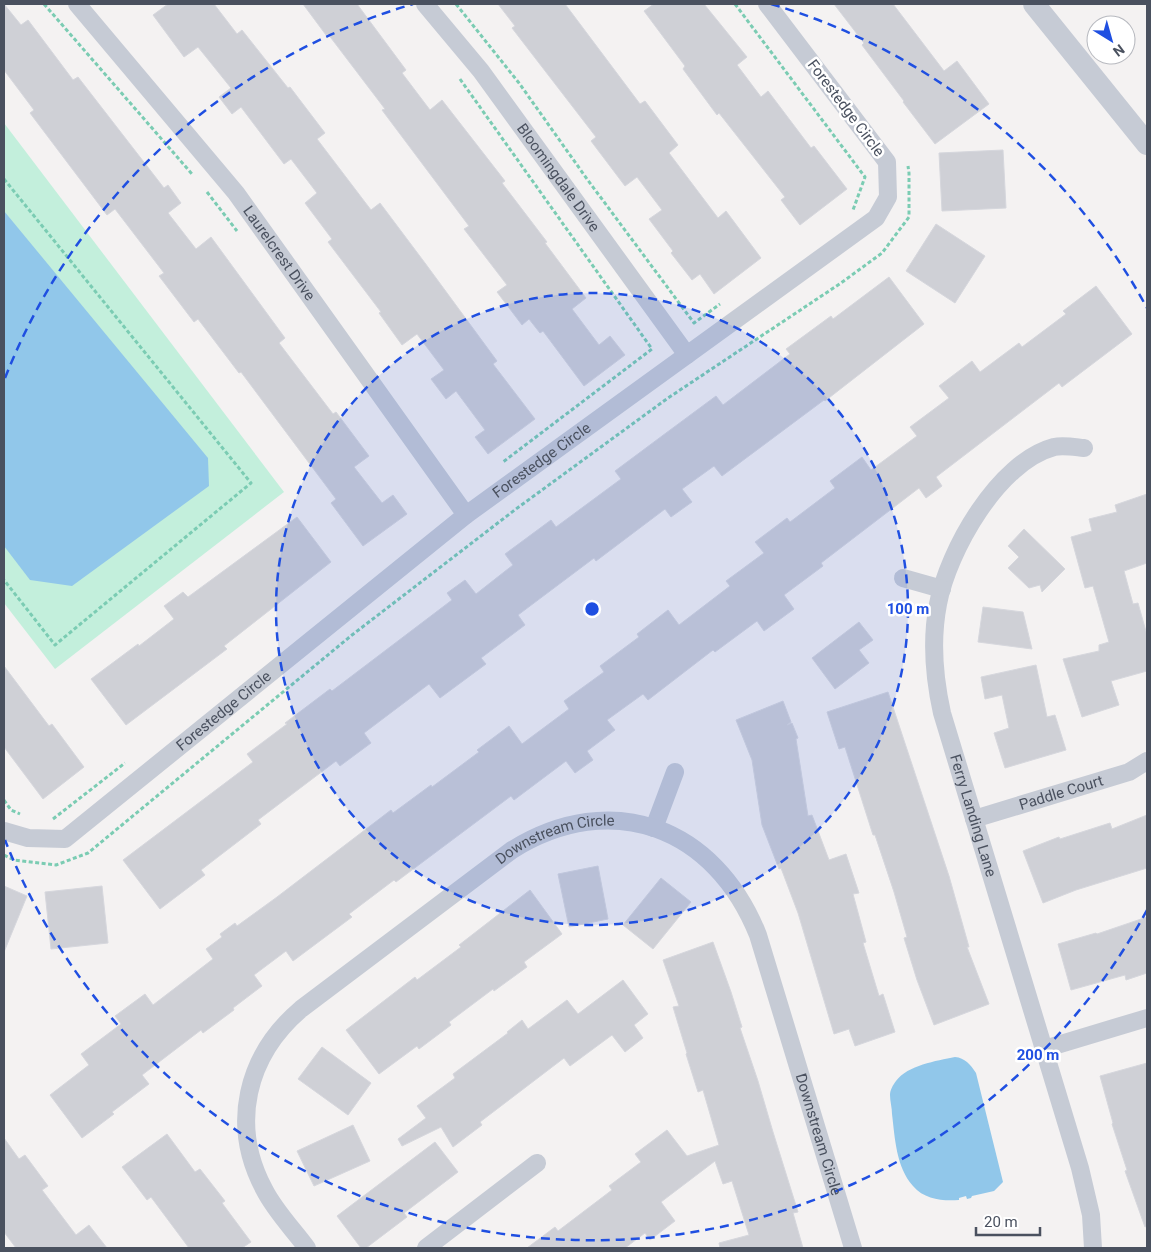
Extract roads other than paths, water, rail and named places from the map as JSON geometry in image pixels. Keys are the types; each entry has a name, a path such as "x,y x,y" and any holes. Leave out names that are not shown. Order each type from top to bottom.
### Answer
{"street":[{"name":"Laurelcrest Drive","path":"77,4 236,193 466,515"},
{"name":"Bloomingdale Drive","path":"425,4 481,71 687,355"},
{"name":"Forestedge Circle","path":"4,831 28,838 65,839 466,515 876,218 888,197 887,162 767,4"},
{"path":"1034,4 1147,144"},
{"name":"Ferry Landing Lane","path":"1084,448 1067,446 1053,448 1023,463 986,501 970,524 952,560 942,589 938,603 934,655 942,713 1080,1168 1091,1215 1094,1248"},
{"path":"903,578 942,589"},
{"name":"Paddle Court","path":"974,819 1129,772 1147,761"},
{"path":"654,828 675,772"},
{"name":"Downstream Circle","path":"308,1248 265,1191 257,1174 248,1140 247,1105 250,1086 265,1049 288,1020 301,1009 512,850 528,840 553,829 587,821 621,821 654,828 670,834 702,854 730,884 751,916 853,1248"},
{"path":"1044,1049 1147,1018"},
{"path":"426,1248 537,1163"}],"water":[{"path":"4,211 208,458 209,486 72,586 30,580 4,546"},
{"path":"955,1057 967,1062 976,1073 1003,1182 994,1191 967,1199 966,1196 959,1198 959,1200 934,1199 918,1191 903,1170 897,1152 890,1095 896,1081 908,1071 923,1064"}]}
